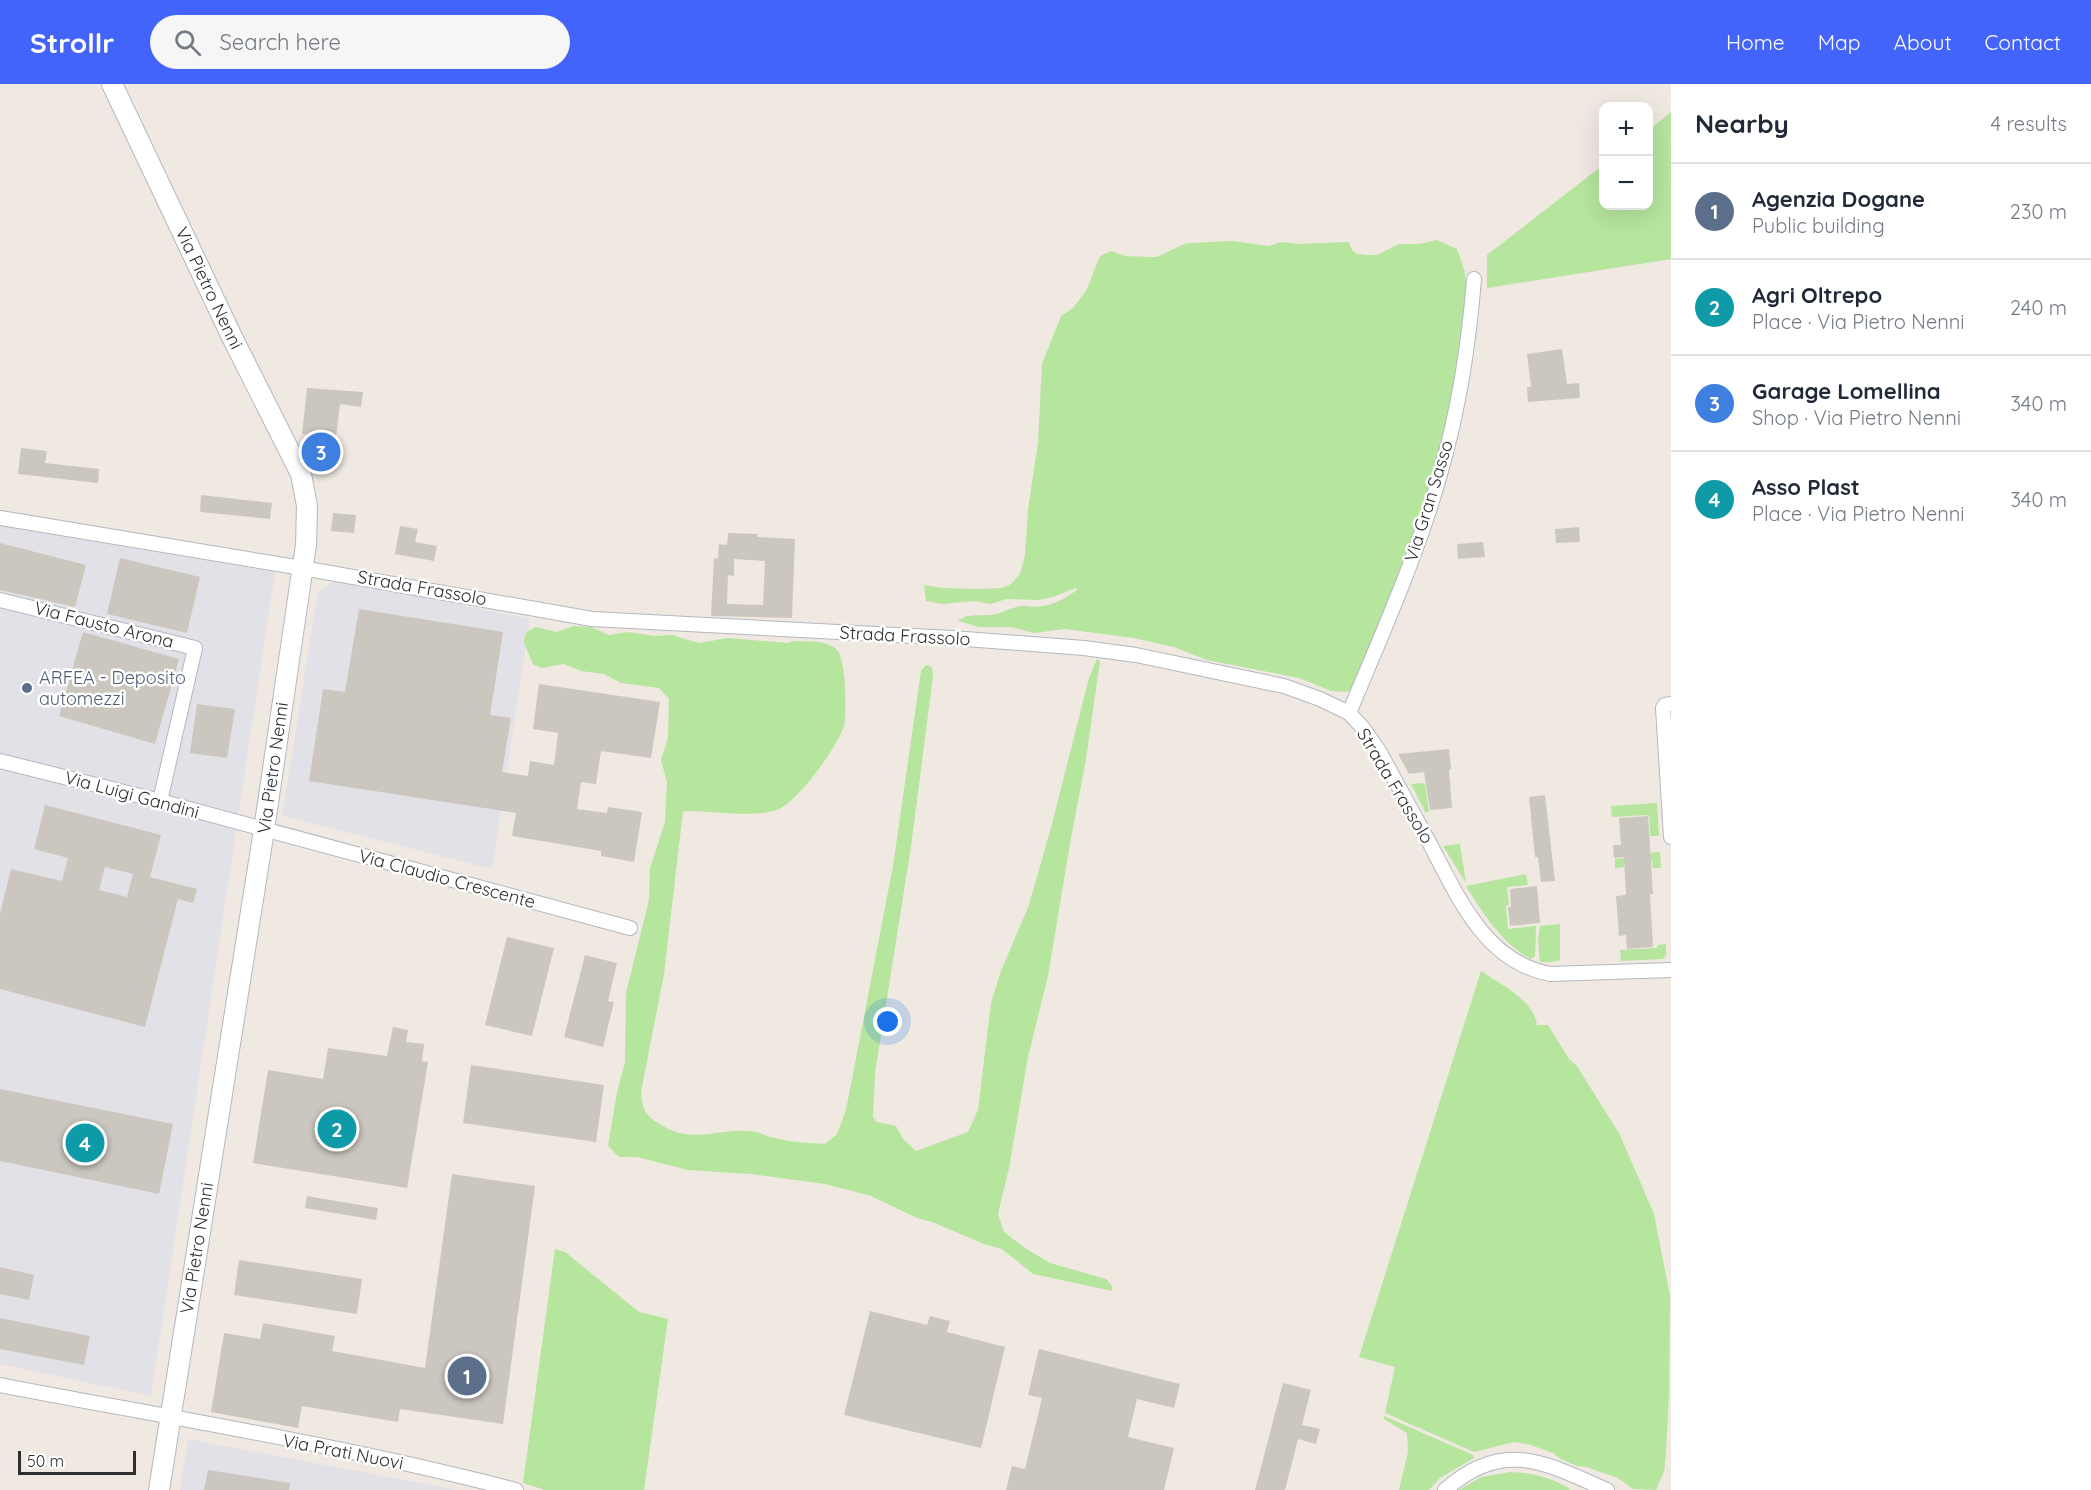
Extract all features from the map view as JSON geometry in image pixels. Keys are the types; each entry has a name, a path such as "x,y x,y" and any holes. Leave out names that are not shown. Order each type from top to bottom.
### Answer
{"street":[{"name":"Via Pietro Nenni","path":"112,84 232,337 301,474 308,506 302,568 264,830 159,1490"},
{"name":"Via Gran Sasso","path":"1349,713 1399,595 1441,472 1457,406 1471,325 1474,279"},
{"name":"Strada Frassolo","path":"0,519 302,568 592,619 964,638 1084,648 1136,654 1284,686 1320,699 1349,713 1363,728 1379,751 1463,906 1485,936 1502,952 1525,967 1550,974 1671,970"},
{"name":"Via Fausto Arona","path":"0,600 195,648 160,801"},
{"path":"1671,704 1663,708 1671,837"},
{"name":"Via Luigi Gandini","path":"0,761 264,830"},
{"name":"Via Claudio Crescente","path":"264,830 630,928"},
{"name":"Via Prati Nuovi","path":"0,1385 385,1459 516,1490"},
{"path":"1445,1490 1471,1470 1509,1459 1530,1460 1547,1465 1607,1490"}],"shaded area":[{"path":"0,526 275,572 151,1396 0,1364"},
{"path":"336,580 530,619 492,869 282,816 318,591"},
{"path":"188,1439 457,1490 180,1490"}],"green space":[{"path":"1671,112 1671,259 1487,288 1487,255 1599,168 1599,210 1653,210 1653,127"},
{"path":"1437,240 1457,249 1464,269 1468,295 1466,327 1442,446 1409,555 1398,572 1397,584 1354,689 1345,692 1331,691 1299,678 1207,660 1174,647 1134,638 1065,629 1034,633 1011,627 979,627 958,621 969,616 994,614 1018,607 1052,604 1077,590 1076,588 1039,600 1006,599 991,604 974,601 943,604 926,601 924,585 942,588 1002,588 1011,584 1020,574 1025,555 1028,509 1038,443 1042,364 1061,316 1073,308 1086,291 1100,256 1111,251 1125,256 1157,257 1184,244 1232,241 1268,246 1281,242 1299,244 1349,242 1352,250 1357,254 1377,255 1399,244 1419,244"},
{"path":"574,626 591,627 609,635 628,632 655,636 672,635 699,643 728,638 788,643 793,641 816,642 833,646 840,655 842,664 845,699 844,726 826,759 787,804 769,812 745,814 683,811 664,974 641,1092 644,1108 652,1119 673,1131 685,1134 744,1131 786,1140 825,1144 837,1134 846,1110 893,866 921,671 926,665 932,667 933,676 911,847 875,1073 873,1117 877,1122 896,1126 903,1139 916,1151 968,1132 978,1110 991,1003 1001,971 1029,905 1089,678 1097,659 1100,661 1086,759 1048,976 1028,1057 1009,1168 998,1214 1004,1232 1025,1248 1050,1263 1106,1279 1112,1286 1112,1291 1033,1274 1002,1249 917,1218 871,1196 825,1184 750,1174 688,1170 637,1157 619,1157 608,1146 625,1062 626,993 649,900 650,868 665,822 667,782 661,760 668,738 669,699 659,688 621,683 604,674 581,671 564,664 541,668 533,664 524,643 525,634 528,631 536,627 557,632"},
{"path":"1425,783 1429,812 1425,812 1411,784"},
{"path":"1657,803 1659,836 1650,836 1649,815 1612,817 1611,806"},
{"path":"1460,844 1466,883 1443,846"},
{"path":"1660,852 1661,868 1653,868 1652,861 1624,863 1624,867 1615,868 1615,859 1626,858 1626,854"},
{"path":"1526,874 1528,885 1507,887 1509,905 1506,906 1508,929 1536,926 1535,956 1531,959 1502,937 1466,886"},
{"path":"1560,924 1560,960 1540,962 1538,941 1540,926"},
{"path":"1666,944 1666,955 1663,959 1621,961 1620,950 1657,948 1658,945"},
{"path":"1481,971 1523,1000 1537,1025 1548,1025 1569,1059 1577,1066 1620,1135 1654,1214 1670,1296 1666,1453 1664,1472 1656,1490 1633,1489 1618,1478 1577,1466 1553,1453 1531,1445 1514,1442 1474,1452 1385,1413 1395,1367 1359,1357"},
{"path":"555,1249 565,1252 639,1312 668,1319 644,1490 545,1490 523,1483"},
{"path":"1384,1416 1473,1455 1474,1458 1440,1478 1429,1490 1399,1490 1408,1452 1407,1433 1384,1419"},
{"path":"1511,1472 1543,1477 1571,1490 1459,1490 1481,1477"}],"building":[{"path":"1562,349 1567,384 1579,383 1580,398 1528,402 1527,387 1531,387 1527,354"},
{"path":"307,388 363,392 361,407 340,404 336,437 302,434"},
{"path":"21,448 47,451 45,463 99,469 98,483 18,474"},
{"path":"201,495 272,503 270,519 200,512"},
{"path":"333,513 356,515 354,533 331,531"},
{"path":"400,526 418,529 415,542 437,546 434,561 395,554"},
{"path":"1579,527 1580,542 1556,543 1555,529"},
{"path":"728,533 795,539 792,618 711,616 714,558 718,559 719,544 727,545","holes":["734,559 765,561 763,605 727,604 728,575 734,576"]},
{"path":"1483,542 1485,557 1458,559 1457,544"},
{"path":"0,543 86,565 75,607 0,590"},
{"path":"120,558 200,577 187,633 107,614"},
{"path":"359,609 503,632 490,715 511,718 502,772 528,776 530,761 554,765 558,733 533,729 539,684 660,702 651,758 601,751 596,784 581,782 577,809 607,813 608,807 642,812 634,862 601,856 601,851 512,836 516,813 309,781 323,689 345,692"},
{"path":"83,632 179,659 155,744 59,716"},
{"path":"197,704 235,709 227,758 190,753"},
{"path":"1449,749 1452,808 1430,810 1424,772 1409,774 1398,754"},
{"path":"1545,795 1555,881 1541,882 1538,857 1535,857 1529,797"},
{"path":"45,805 161,835 150,877 197,889 193,903 178,899 145,1027 0,989 0,914 11,869 62,881 68,858 34,849","holes":["105,867 133,874 127,897 99,890"]},
{"path":"1648,816 1653,894 1650,894 1653,947 1627,949 1626,935 1619,936 1616,896 1626,895 1624,857 1614,858 1613,845 1621,845 1619,818"},
{"path":"1537,886 1540,923 1510,926 1508,907 1511,907 1510,889"},
{"path":"507,937 554,948 532,1036 485,1025"},
{"path":"585,955 617,963 608,1001 614,1002 603,1047 564,1037"},
{"path":"393,1027 408,1030 406,1042 424,1044 422,1061 428,1062 407,1188 253,1163 268,1070 323,1079 328,1048 387,1056"},
{"path":"471,1065 604,1085 596,1142 463,1123"},
{"path":"0,1089 173,1124 159,1194 0,1161"},
{"path":"452,1174 535,1186 503,1424 400,1409 398,1422 302,1406 298,1428 211,1412 224,1333 260,1339 263,1323 335,1336 332,1351 425,1368"},
{"path":"307,1196 378,1208 376,1220 305,1208"},
{"path":"239,1260 362,1279 357,1314 234,1295"},
{"path":"0,1267 34,1275 29,1300 0,1294"},
{"path":"870,1311 927,1325 930,1316 950,1321 947,1332 1005,1347 981,1448 844,1415"},
{"path":"0,1318 90,1336 84,1365 0,1349"},
{"path":"1039,1349 1180,1384 1174,1408 1137,1399 1128,1437 1174,1448 1164,1490 1006,1490 1012,1466 1025,1469 1042,1398 1028,1395"},
{"path":"1283,1383 1311,1390 1302,1425 1320,1429 1316,1444 1298,1439 1285,1490 1255,1490"},
{"path":"208,1470 290,1483 289,1490 204,1490"}],"place":[{"name":"Garage Lomellina","path":"321,452"},
{"name":"ARFEA - Deposito automezzi","path":"27,688"},
{"name":"Agri Oltrepo","path":"337,1129"},
{"name":"Asso Plast","path":"85,1143"},
{"name":"Agenzia Dogane","path":"467,1376"}]}
